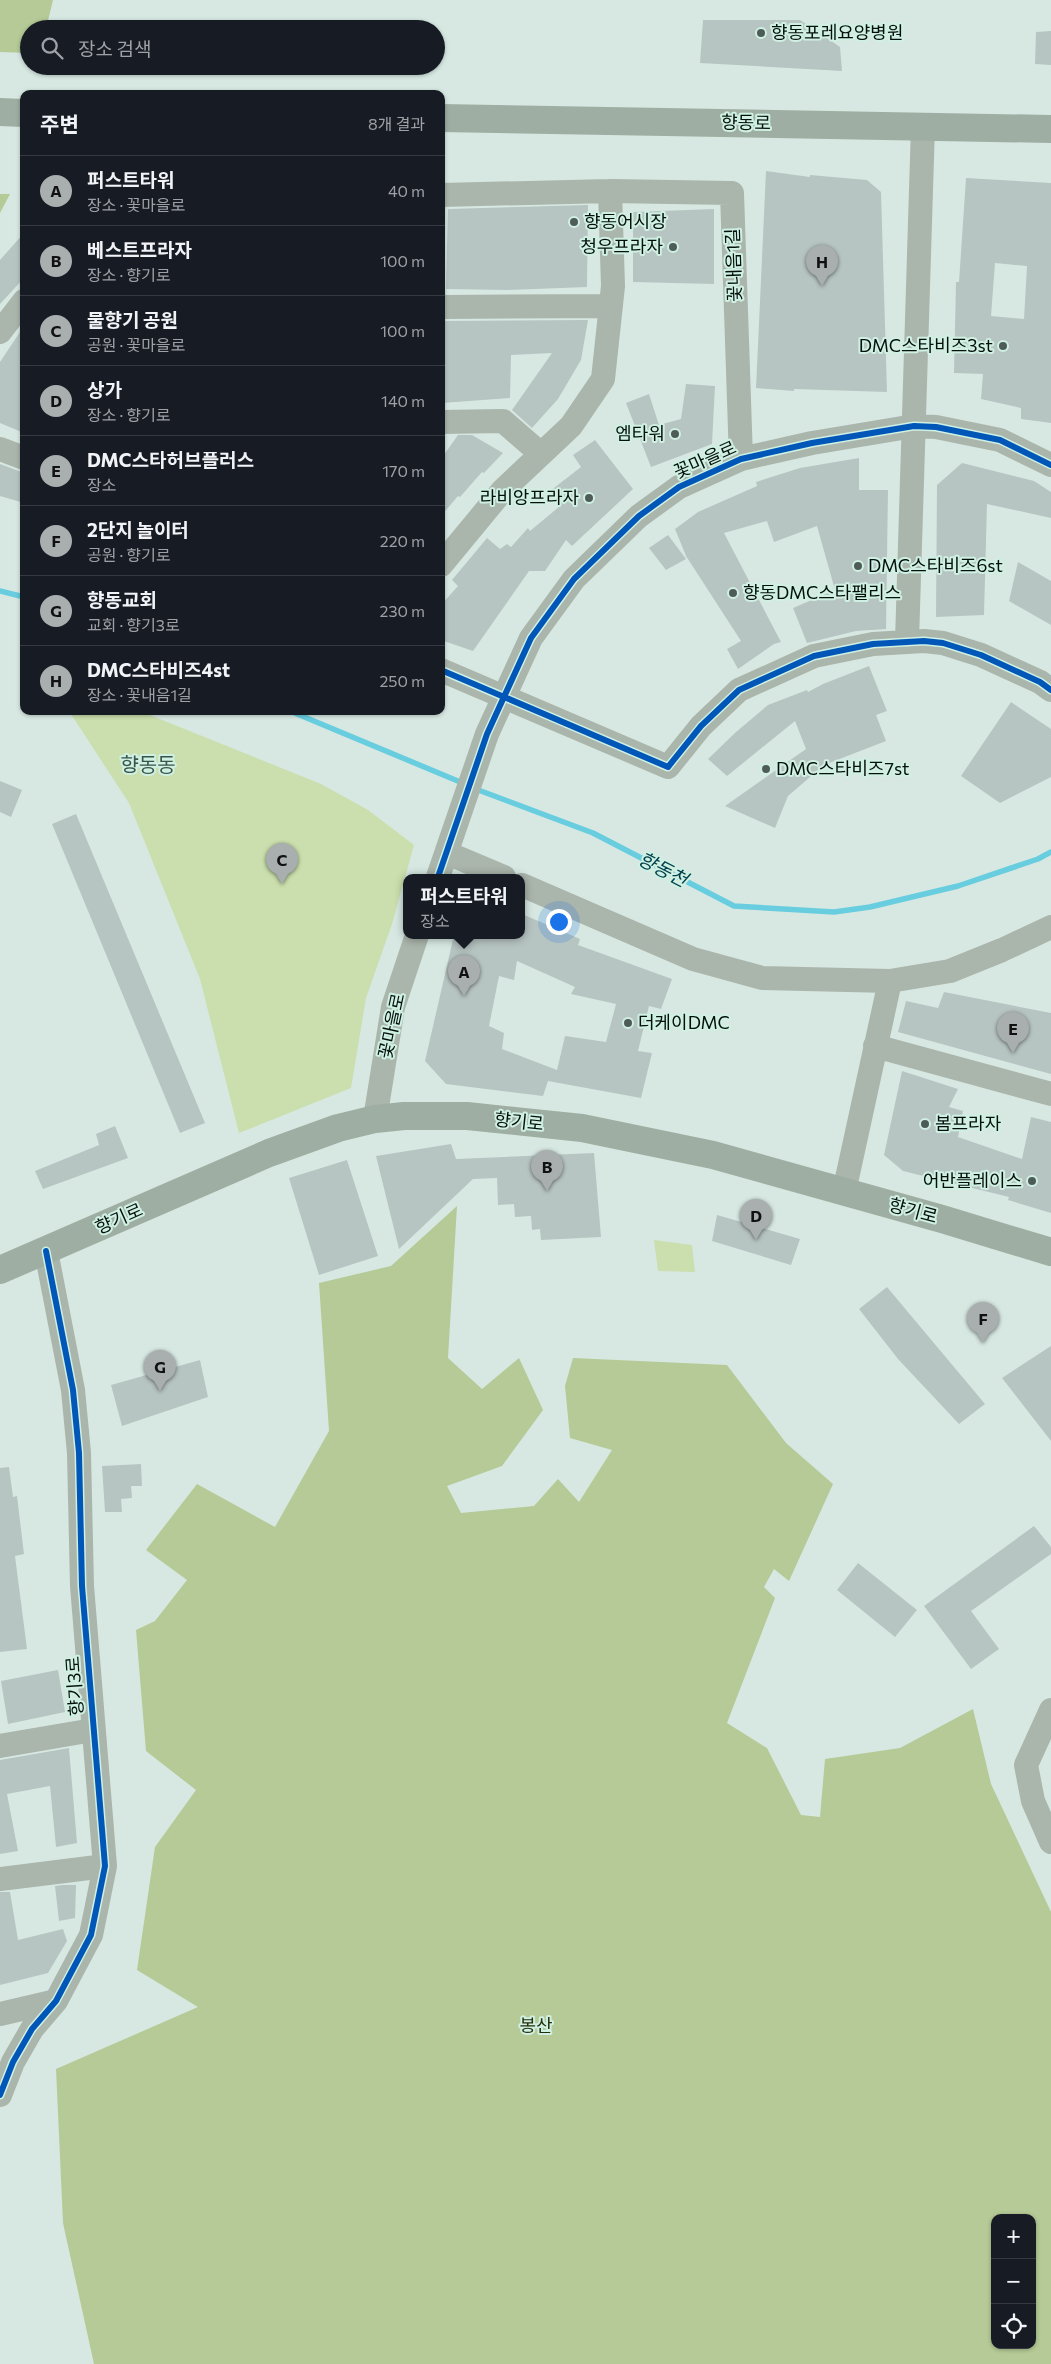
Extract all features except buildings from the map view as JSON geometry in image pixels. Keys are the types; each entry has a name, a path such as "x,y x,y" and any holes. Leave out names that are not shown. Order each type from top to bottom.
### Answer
{"main road":[{"path":"0,112 20,113"},
{"name":"향동로","path":"445,118 1051,128"},
{"name":"향기로","path":"0,1270 269,1152 338,1128 375,1119 468,1116 582,1128 713,1155 1051,1252"}],"street":[{"path":"907,641 923,126"},
{"path":"445,560 503,490 571,426 603,379 613,286 610,191"},
{"name":"꽃내음1길","path":"445,195 610,191 732,193 740,459"},
{"path":"0,332 20,306"},
{"path":"445,307 611,306"},
{"path":"445,422 503,421 541,454"},
{"name":"꽃마을로","path":"448,852 486,734 531,638 574,579 638,516 679,487 740,459 849,436 914,426 936,427 1000,440 1051,465"},
{"path":"0,449 20,456"},
{"path":"445,672 668,767 701,726 739,690 814,656 873,644 907,641 943,642 1040,682 1051,690"},
{"path":"439,874 448,852 497,874"},
{"path":"525,886 693,959 762,978 890,981 950,971 1002,950 1051,927"},
{"name":"꽃마을로","path":"375,1119 393,1007 416,939"},
{"path":"844,1192 890,981"},
{"path":"875,1046 1051,1094"},
{"name":"향기3로","path":"0,2095 14,2062 32,2028 56,2001 91,1936 104,1866 82,1586 79,1453 73,1390 46,1251"},
{"path":"1051,1710 1026,1765 1033,1801 1051,1842"},
{"name":"향기3로","path":"0,1746 93,1730"},
{"path":"0,1879 104,1866"},
{"path":"0,2014 56,2001"}],"green space":[{"path":"0,0 53,0 48,20 20,20 20,53 0,52"},
{"path":"0,194 10,194 0,213"},
{"path":"72,715 150,715 321,784 368,810 414,845 406,874 403,874 403,884 392,924 366,998 351,1088 239,1133 200,979 129,803"},
{"name":"봉산","path":"457,1206 448,1358 482,1389 519,1358 543,1410 502,1466 447,1486 461,1513 534,1506 558,1479 579,1502 612,1450 570,1438 565,1386 573,1358 727,1365 786,1443 833,1484 789,1581 774,1569 764,1587 775,1598 727,1723 767,1748 801,1815 820,1817 825,1759 900,1748 973,1709 991,1784 1051,1912 1051,2364 94,2364 63,2223 56,2069 198,2007 137,1970 155,1847 196,1790 146,1751 136,1630 155,1621 187,1580 146,1550 197,1484 275,1527 329,1431 319,1283 391,1266"},
{"path":"654,1240 692,1245 695,1272 658,1271"}],"waterway":[{"name":"향동천","path":"0,591 20,596"},
{"name":"향동천","path":"300,715 465,784"},
{"name":"향동천","path":"473,788 593,833 734,906 834,912 870,907 958,886 1038,859 1051,852"}],"cycle path":[{"path":"439,874 487,734 531,638 574,579 639,516 679,487 741,459 812,443 914,426 936,427 1000,440 1051,465"},
{"path":"445,672 668,767 701,726 739,690 814,656 873,644 924,641 943,643 981,655 1040,682 1051,690"},
{"path":"0,2095 13,2062 32,2029 56,2001 91,1935 105,1866 82,1586 79,1453 73,1390 46,1251"}],"place":[{"name":"향동포레요양병원","path":"761,33"},
{"name":"향동어시장","path":"574,222"},
{"name":"청우프라자","path":"673,247"},
{"name":"DMC스타비즈4st","path":"822,286"},
{"name":"DMC스타비즈3st","path":"1003,346"},
{"name":"엠타워","path":"675,434"},
{"name":"라비앙프라자","path":"589,498"},
{"name":"DMC스타비즈6st","path":"858,566"},
{"name":"향동DMC스타팰리스","path":"733,593"},
{"name":"DMC스타비즈7st","path":"766,769"},
{"name":"물향기 공원","path":"282,884"},
{"name":"퍼스트타워","path":"464,996"},
{"name":"더케이DMC","path":"628,1023"},
{"name":"DMC스타허브플러스","path":"1013,1053"},
{"name":"봄프라자","path":"925,1124"},
{"name":"어반플레이스","path":"1032,1181"},
{"name":"베스트프라자","path":"547,1191"},
{"name":"상가","path":"756,1240"},
{"name":"2단지 놀이터","path":"983,1343"},
{"name":"향동교회","path":"160,1391"}],"district":[{"name":"향동동","path":"148,765"}]}
